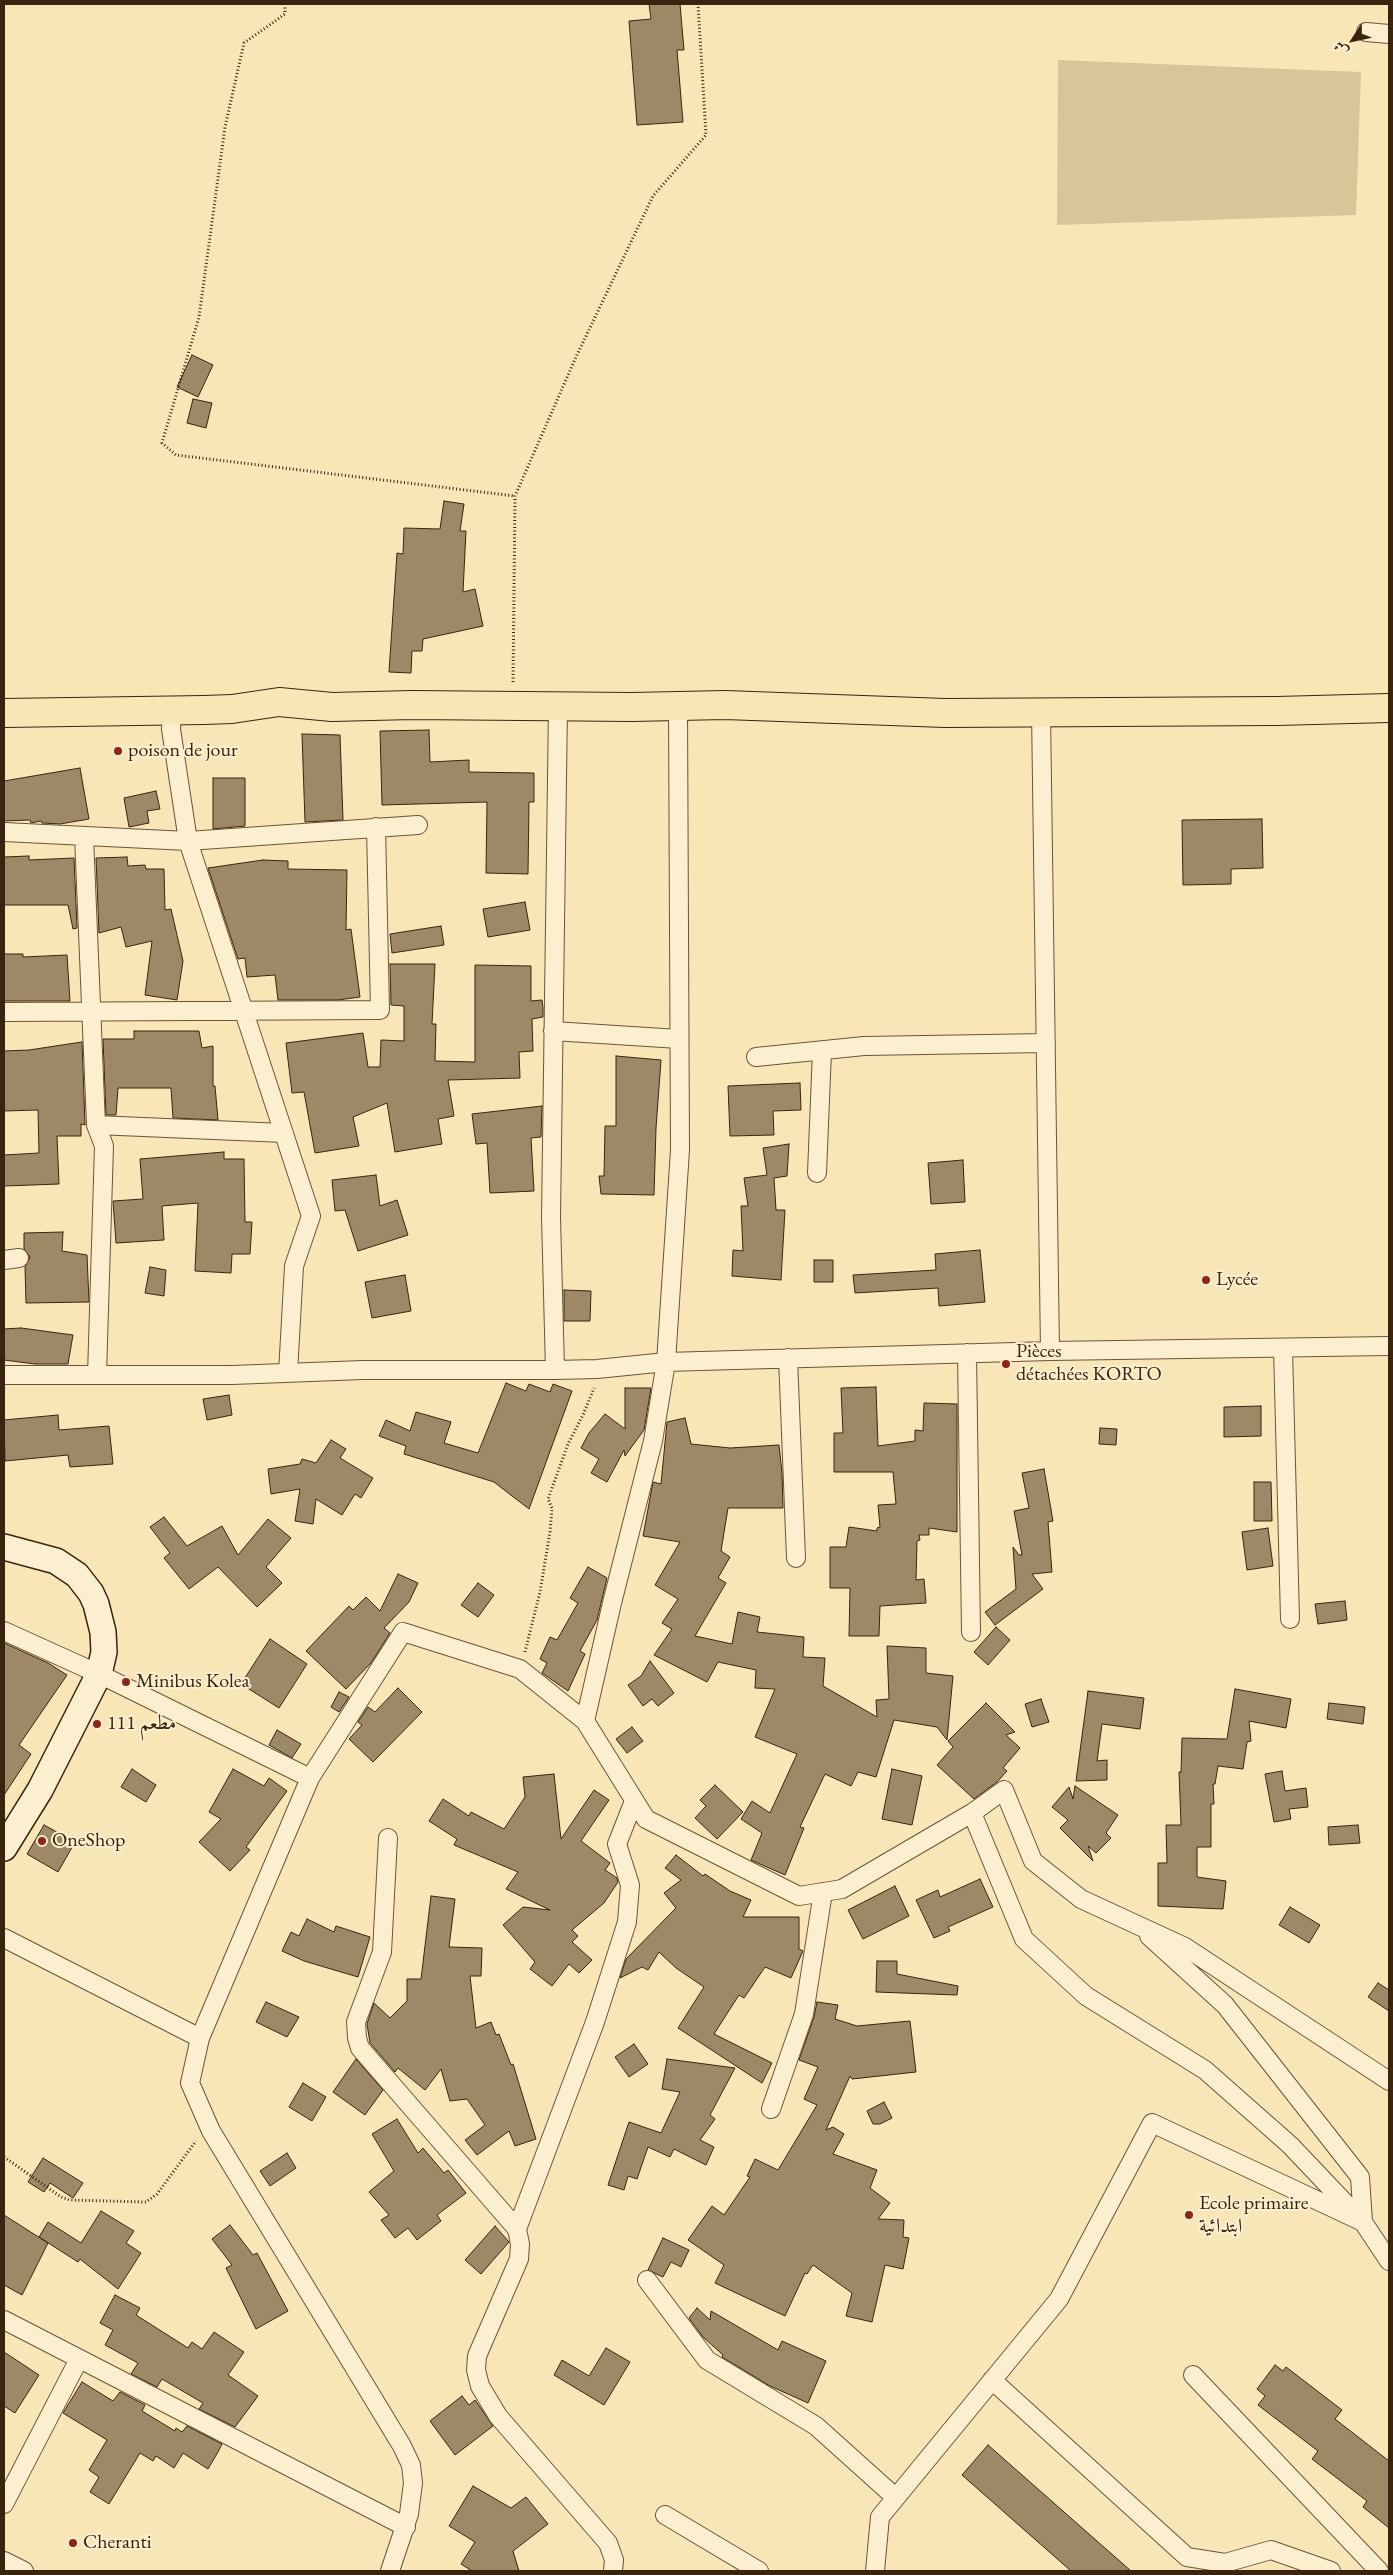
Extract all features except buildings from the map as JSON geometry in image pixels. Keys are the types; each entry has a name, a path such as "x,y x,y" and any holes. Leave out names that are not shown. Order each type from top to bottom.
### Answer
{"main road":[{"path":"4,713 232,709 279,702 332,707 725,705 946,713 1041,711 1277,712 1389,708"},
{"path":"4,1547 56,1561 68,1567 85,1584 96,1604 103,1632 104,1652 99,1674 40,1790 4,1848"}],"street":[{"path":"1366,32 1389,34"},
{"path":"555,1370 551,1217 558,706"},
{"path":"585,1721 612,1603 653,1441 666,1362 680,1150 678,706"},
{"path":"172,710 171,729 188,841 311,1216 294,1266 288,1373"},
{"path":"1041,711 1050,1351"},
{"path":"4,832 188,841 418,825"},
{"path":"4,1012 380,1010 376,827"},
{"path":"84,836 96,1125 104,1146 96,1375"},
{"path":"553,1031 679,1039"},
{"path":"756,1058 864,1046 1046,1043"},
{"path":"817,1173 822,1051"},
{"path":"96,1125 284,1133"},
{"path":"4,1376 288,1373 362,1370 555,1370 597,1369 666,1362 788,1358 1050,1351 1389,1346"},
{"path":"1283,1348 1290,1619"},
{"path":"967,1353 971,1632"},
{"path":"788,1358 796,1558"},
{"path":"4,1631 99,1674 310,1778"},
{"path":"390,2571 406,2527 413,2483 411,2465 402,2446 210,2131 190,2083 200,2038 310,1778 403,1632 520,1669 585,1721 646,1819 799,1896 842,1889 972,1812 1004,1790 1033,1861 1081,1899 1185,1947 1389,2081"},
{"path":"517,2229 595,2022 626,1922 630,1885 616,1844 634,1801"},
{"path":"972,1812 1024,1939 1086,1996 1205,2070 1290,2145 1363,2222 1389,2261"},
{"path":"388,1838 382,1952 356,2022 360,2048 517,2229 520,2244 519,2259 477,2356 480,2386 498,2416 608,2543 614,2560 613,2571"},
{"path":"771,2109 804,2014 823,1892"},
{"path":"1136,1924 1225,2005 1360,2177 1363,2222"},
{"path":"4,1938 200,2038"},
{"path":"875,2571 880,2517 1059,2299 1152,2123 1363,2222"},
{"path":"647,2280 707,2360 816,2426 895,2498"},
{"path":"4,2320 406,2527"},
{"path":"4,2504 79,2359"},
{"path":"1193,2375 1379,2571"},
{"path":"992,2380 1186,2557 1225,2563 1271,2550 1331,2571"},
{"path":"665,2516 759,2571"},
{"path":"4,2561 24,2571"}],"path":[{"path":"285,4 286,14 244,43 225,126 198,317 162,443 176,455 515,496"},
{"path":"513,705 515,496 576,357 653,196 706,135 698,4"},
{"path":"520,1669 540,1592 550,1532 552,1508 548,1499 568,1444 593,1392 597,1369"},
{"path":"4,2157 61,2197 70,2200 146,2202 157,2194 196,2141 210,2131"}],"shaded area":[{"path":"1058,60 1361,72 1356,215 1057,225"}],"place":[{"name":"poison de jour","path":"118,751"},
{"name":"Lycée","path":"1206,1280"},
{"name":"Pièces détachées KORTO","path":"1006,1364"},
{"name":"Minibus Kolea","path":"126,1682"},
{"name":"مطعم 111","path":"97,1724"},
{"name":"OneShop","path":"42,1841"},
{"name":"Ecole primaire ابتدائية","path":"1189,2215"},
{"name":"Cheranti","path":"73,2543"}]}
